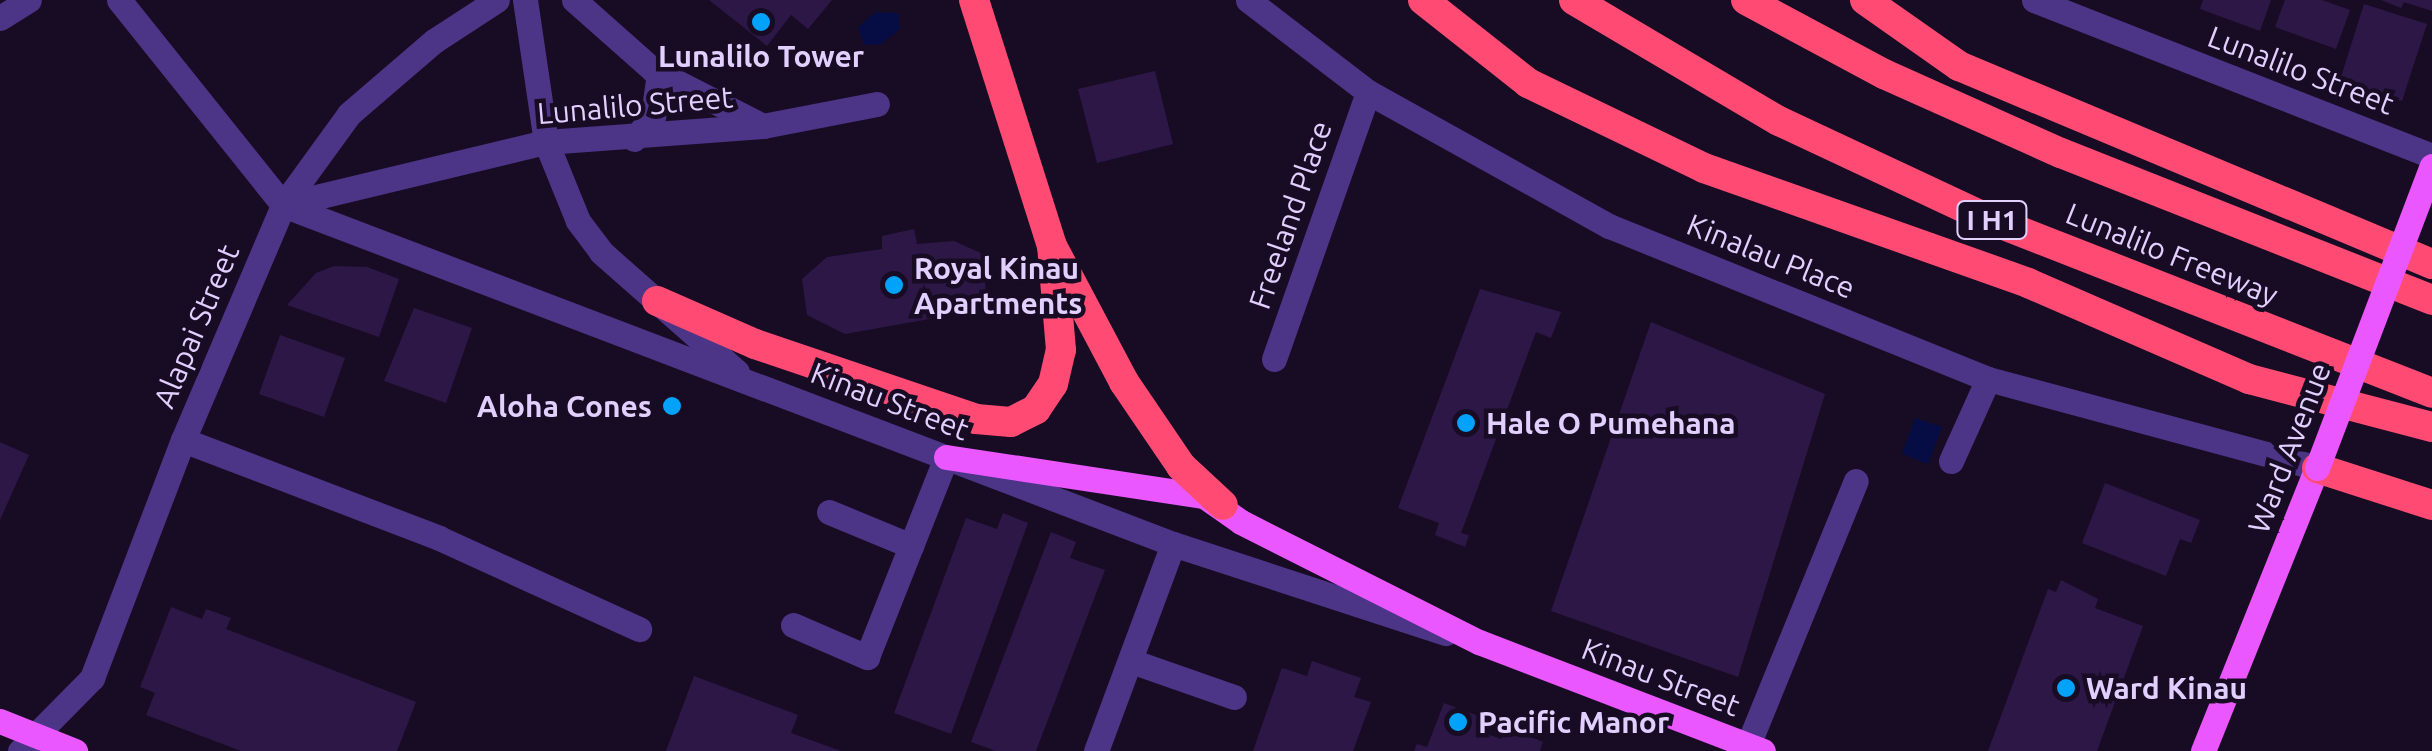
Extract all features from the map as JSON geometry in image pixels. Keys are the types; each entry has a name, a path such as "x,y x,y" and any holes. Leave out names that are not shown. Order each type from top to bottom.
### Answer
{"highway":[{"path":"974,0 1052,246 1124,382 1181,466 1223,505"},
{"path":"1423,0 1528,82 1704,168 2028,283 2249,378 2432,427"},
{"name":"Lunalilo Freeway","path":"1574,0 1779,122 1986,218 2432,393"},
{"name":"Lunalilo Freeway","path":"1746,0 1884,74 2061,154 2432,300"},
{"path":"1865,0 1960,66 2432,264"},
{"path":"656,301 810,363 976,419 1012,422 1036,409 1053,384 1062,350 1052,246"},
{"path":"2317,468 2432,504"}],"main road":[{"name":"Ward Avenue","path":"2203,751 2432,166"},
{"name":"Kinau Street","path":"946,457 1186,492 1223,505 1241,522 1479,642 1756,748"},
{"path":"0,721 29,744 75,751"}],"street":[{"path":"0,18 29,0"},
{"path":"120,0 283,206"},
{"name":"Alapai Street","path":"29,744 92,678 183,440 283,206 348,114 434,40 497,0"},
{"path":"525,0 546,142 578,221 601,252 748,382"},
{"path":"574,0 659,72 764,126"},
{"name":"Kinalau Place","path":"1248,0 1368,92 1608,226 1988,378 2317,468"},
{"name":"Lunalilo Street","path":"2034,0 2432,156"},
{"path":"634,139 653,116 659,72"},
{"name":"Freeland Place","path":"1274,359 1368,92"},
{"name":"Lunalilo Street","path":"283,206 546,142 634,139 764,126 877,104"},
{"name":"Kinau Street","path":"283,206 1172,544 1325,599 1479,642"},
{"path":"1951,461 1988,378"},
{"path":"183,440 439,538 639,629"},
{"path":"794,625 867,657 946,457"},
{"path":"1756,748 1856,482"},
{"path":"829,512 911,546"},
{"path":"1096,751 1132,662 1172,544"},
{"path":"1132,662 1234,696"}],"shaded area":[{"path":"876,12 898,13 900,29 881,44 864,45 858,27"},
{"path":"1915,418 1942,427 1928,464 1902,454"}],"building":[{"name":"Lunalilo Tower","path":"709,0 832,0 808,29 791,15 767,46"},
{"path":"2203,0 2271,0 2260,31 2200,9"},
{"path":"2285,0 2322,0 2350,10 2336,49 2275,27"},
{"path":"2381,0 2432,0 2432,11 2404,2 2401,8"},
{"path":"2364,4 2427,24 2402,101 2340,80"},
{"path":"1155,71 1173,144 1097,163 1078,89"},
{"name":"Royal Kinau Apartments","path":"914,229 917,244 954,241 981,253 986,291 963,313 845,334 807,315 802,279 827,257 882,249 882,236"},
{"path":"334,266 367,267 399,279 379,337 287,305 316,273"},
{"name":"Hale O Pumehana","path":"1480,289 1561,312 1551,338 1536,332 1461,533 1469,535 1465,547 1435,535 1439,523 1398,508"},
{"path":"414,308 472,328 446,403 384,381"},
{"path":"1651,322 1825,394 1738,677 1551,611"},
{"path":"280,335 345,358 324,417 259,394"},
{"path":"0,442 29,455 0,520"},
{"path":"2105,483 2200,520 2191,543 2180,539 2166,576 2082,543"},
{"path":"1003,513 1028,523 951,734 894,713 966,518 997,529"},
{"path":"1051,532 1076,542 1070,558 1105,570 1036,751 996,751 971,742"},
{"name":"Ward Kinau","path":"2061,580 2098,599 2095,608 2143,626 2097,751 1988,751 2048,589 2056,592"},
{"path":"171,607 202,619 206,609 231,618 226,629 416,702 397,751 241,751 146,715 155,693 140,687"},
{"path":"1312,661 1361,678 1354,697 1371,702 1353,751 1253,751 1282,668 1307,676"},
{"path":"694,676 798,715 791,733 841,751 666,751"},
{"name":"Pacific Manor","path":"1444,703 1481,717 1476,730 1501,739 1506,727 1543,742 1540,751 1414,751 1417,744 1427,747"}],"place":[{"name":"Lunalilo Tower","path":"761,22"},
{"name":"Royal Kinau Apartments","path":"894,285"},
{"name":"Aloha Cones","path":"672,406"},
{"name":"Hale O Pumehana","path":"1466,423"},
{"name":"Ward Kinau","path":"2066,688"},
{"name":"Pacific Manor","path":"1458,722"}]}
